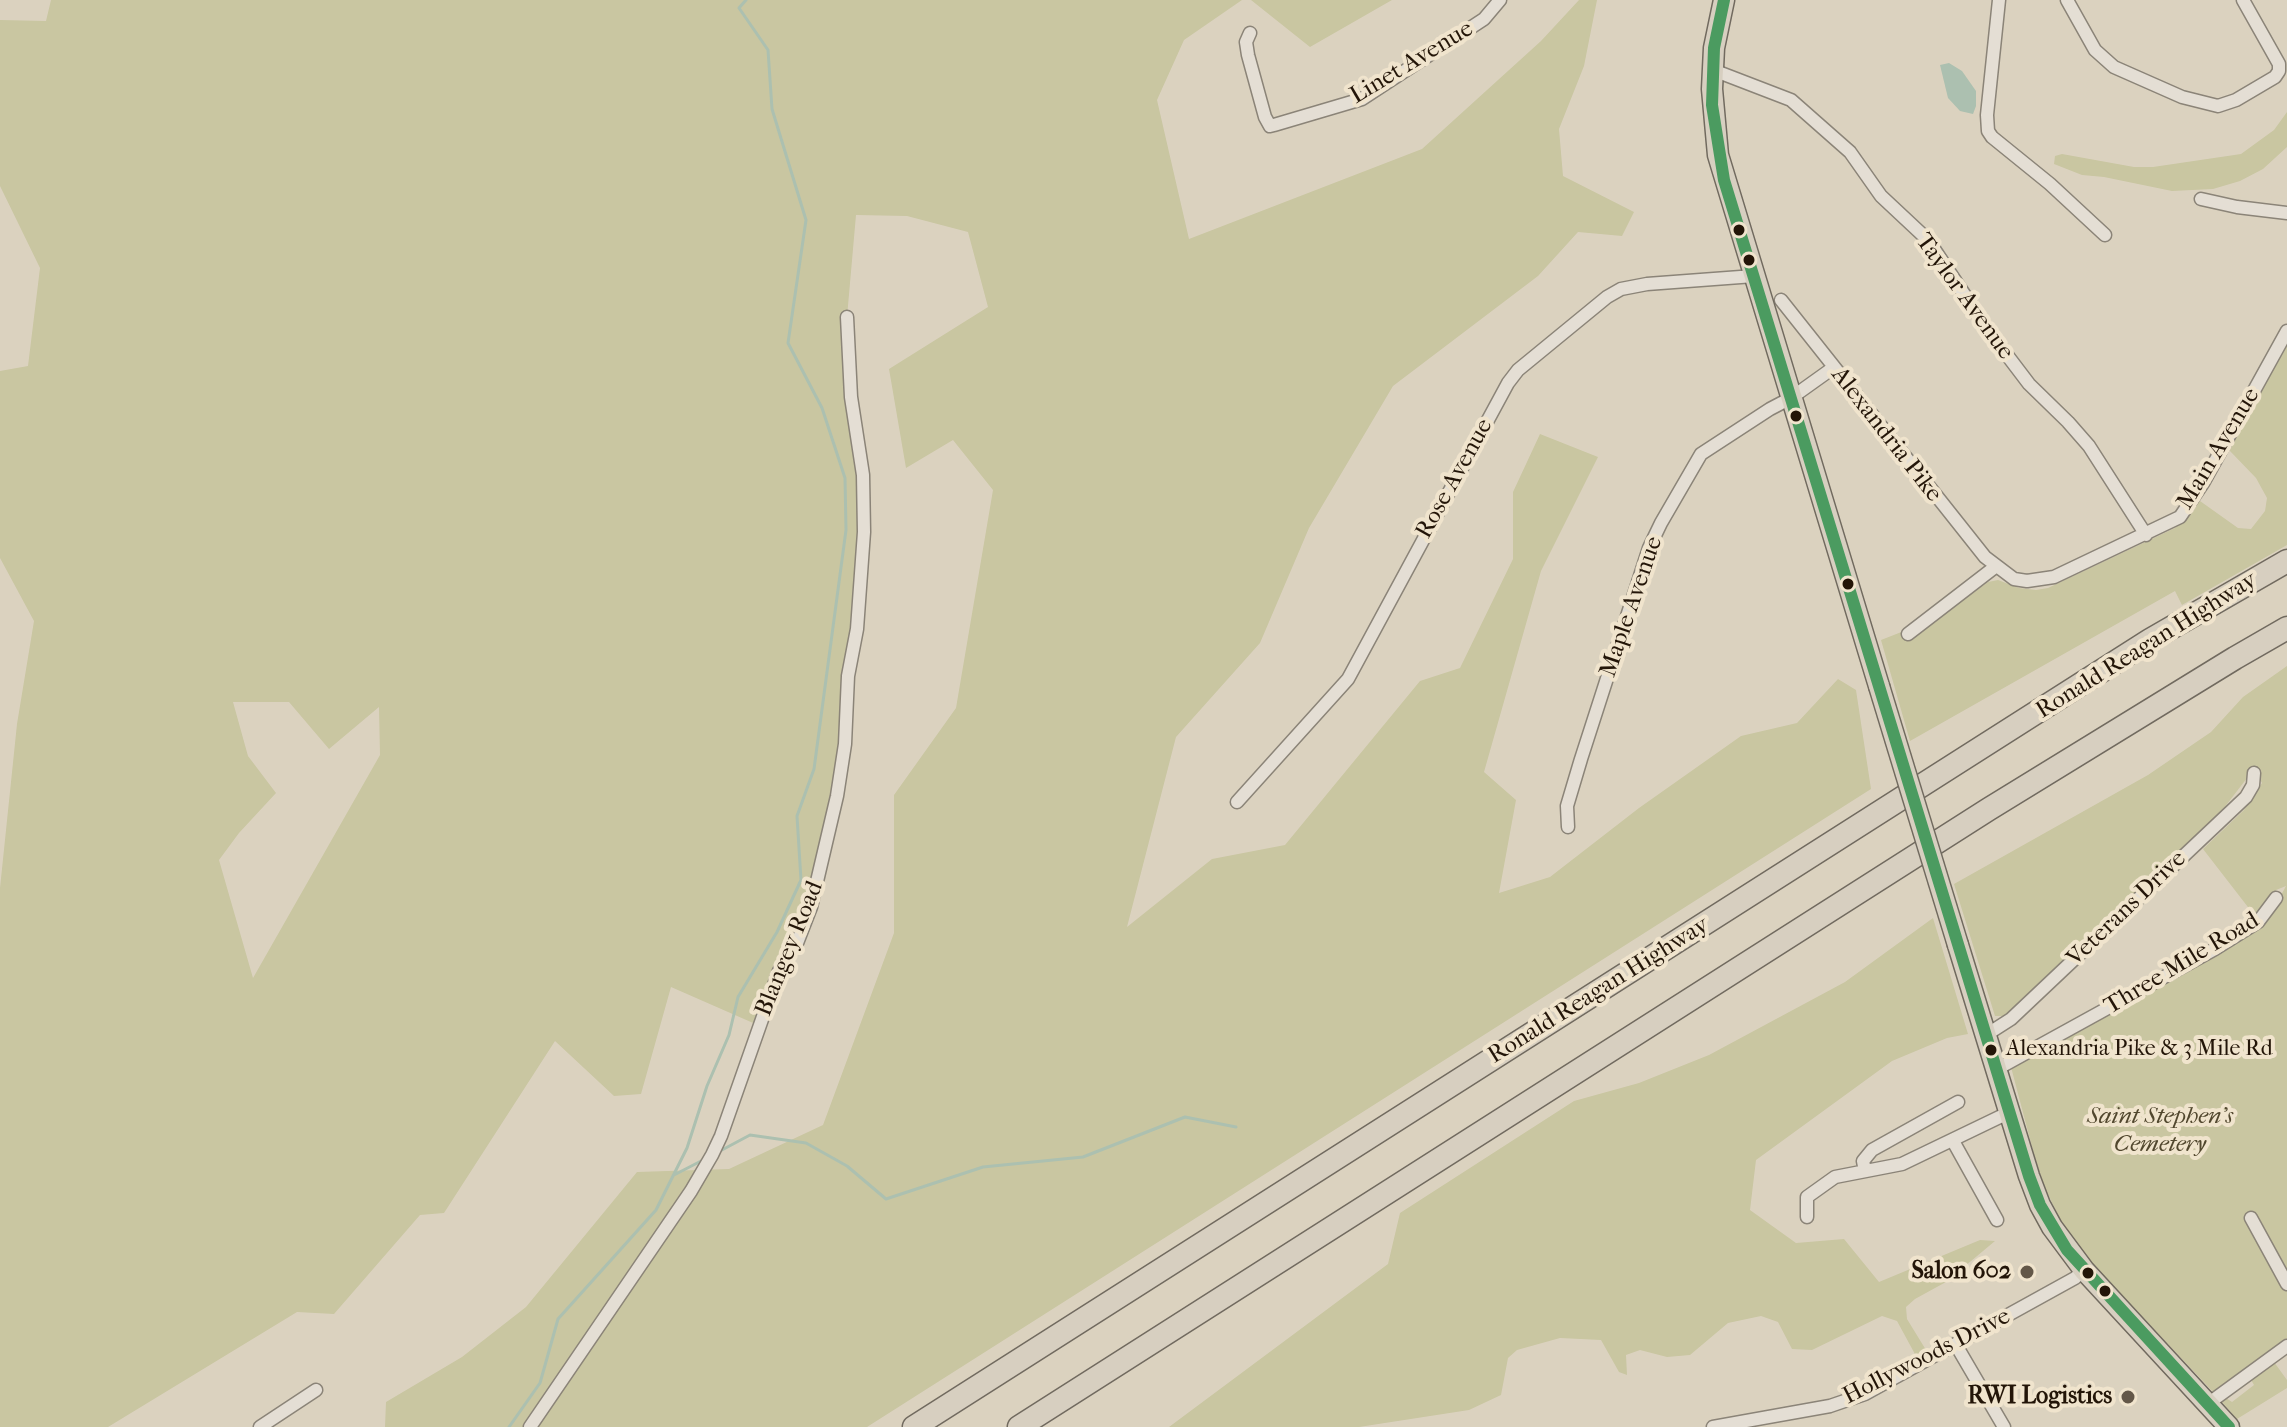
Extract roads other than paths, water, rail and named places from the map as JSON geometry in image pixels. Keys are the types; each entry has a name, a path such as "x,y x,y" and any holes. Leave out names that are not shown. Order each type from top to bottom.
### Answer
{"highway":[{"name":"Ronald Reagan Highway","path":"914,1427 2150,640 2287,561"},
{"path":"1019,1427 1989,809 2287,628"}],"main road":[{"path":"1724,0 1714,48 1713,70 1712,105 1718,155 2040,1205 2067,1250 2084,1270 2229,1427"}],"street":[{"name":"Linet Avenue","path":"1250,33 1246,42 1248,55 1270,126 1362,99 1484,19 1500,0"},
{"path":"1999,0 1986,125 1992,137 2050,184 2105,235"},
{"path":"2067,0 2095,50 2107,62 2130,76 2200,104 2226,105 2275,77 2279,71 2279,64 2243,0"},
{"name":"Taylor Avenue","path":"1713,70 1791,100 1850,152 1881,196 1928,240 1988,330 2029,384 2089,446 2146,535"},
{"path":"2201,199 2287,213"},
{"name":"Rose Avenue","path":"1237,802 1348,679 1508,383 1518,370 1621,289 1754,276"},
{"name":"Alexandria Pike","path":"1781,300 1964,533 1995,567"},
{"name":"Blangey Road","path":"530,1427 691,1191 712,1155 779,971 797,943 811,907 835,808 845,744 848,676 857,629 864,532 863,475 851,397 847,317"},
{"name":"Main Avenue","path":"1995,567 2014,579 2043,580 2180,517 2287,331"},
{"name":"Maple Avenue","path":"1568,827 1567,806 1652,541 1701,454 1833,368"},
{"path":"1908,634 1995,567"},
{"name":"Veterans Drive","path":"1986,1035 2011,1019 2246,797 2253,785 2254,773"},
{"name":"Three Mile Road","path":"1997,1069 2215,949 2258,922 2276,898"},
{"path":"1865,1171 1863,1161 1867,1155 1958,1102"},
{"path":"1807,1217 1805,1201 1822,1185 1841,1175 1893,1166 1953,1141 2010,1112"},
{"path":"1953,1141 1997,1220"},
{"path":"1882,1146 1884,1158 1893,1166"},
{"path":"2251,1218 2287,1284"},
{"name":"Hollywoods Drive","path":"1713,1427 1837,1404 1885,1385 2075,1278 2084,1270"},
{"path":"1956,1345 2004,1427"},
{"path":"2209,1403 2287,1346"},
{"path":"260,1427 316,1390"}],"waterway":[{"path":"509,1427 540,1383 558,1319 656,1210 687,1148 707,1086 729,1035 738,997 777,932 801,880 797,816 814,769 846,530 845,478 822,408 788,343 806,220 772,109 768,50 739,8 746,0"},
{"path":"720,1151 750,1135 806,1143 847,1166 886,1199 983,1167 1083,1157 1185,1117 1236,1127"},
{"path":"674,1175 703,1160"}],"place":[{"name":"Alexandria Pike & 3 Mile Rd","path":"1991,1050"},
{"name":"Salon 602","path":"2027,1272"},
{"name":"RWI Logistics","path":"2128,1397"}],"park label":[{"name":"Saint Stephen’s Cemetery","path":"2160,1131"}]}
